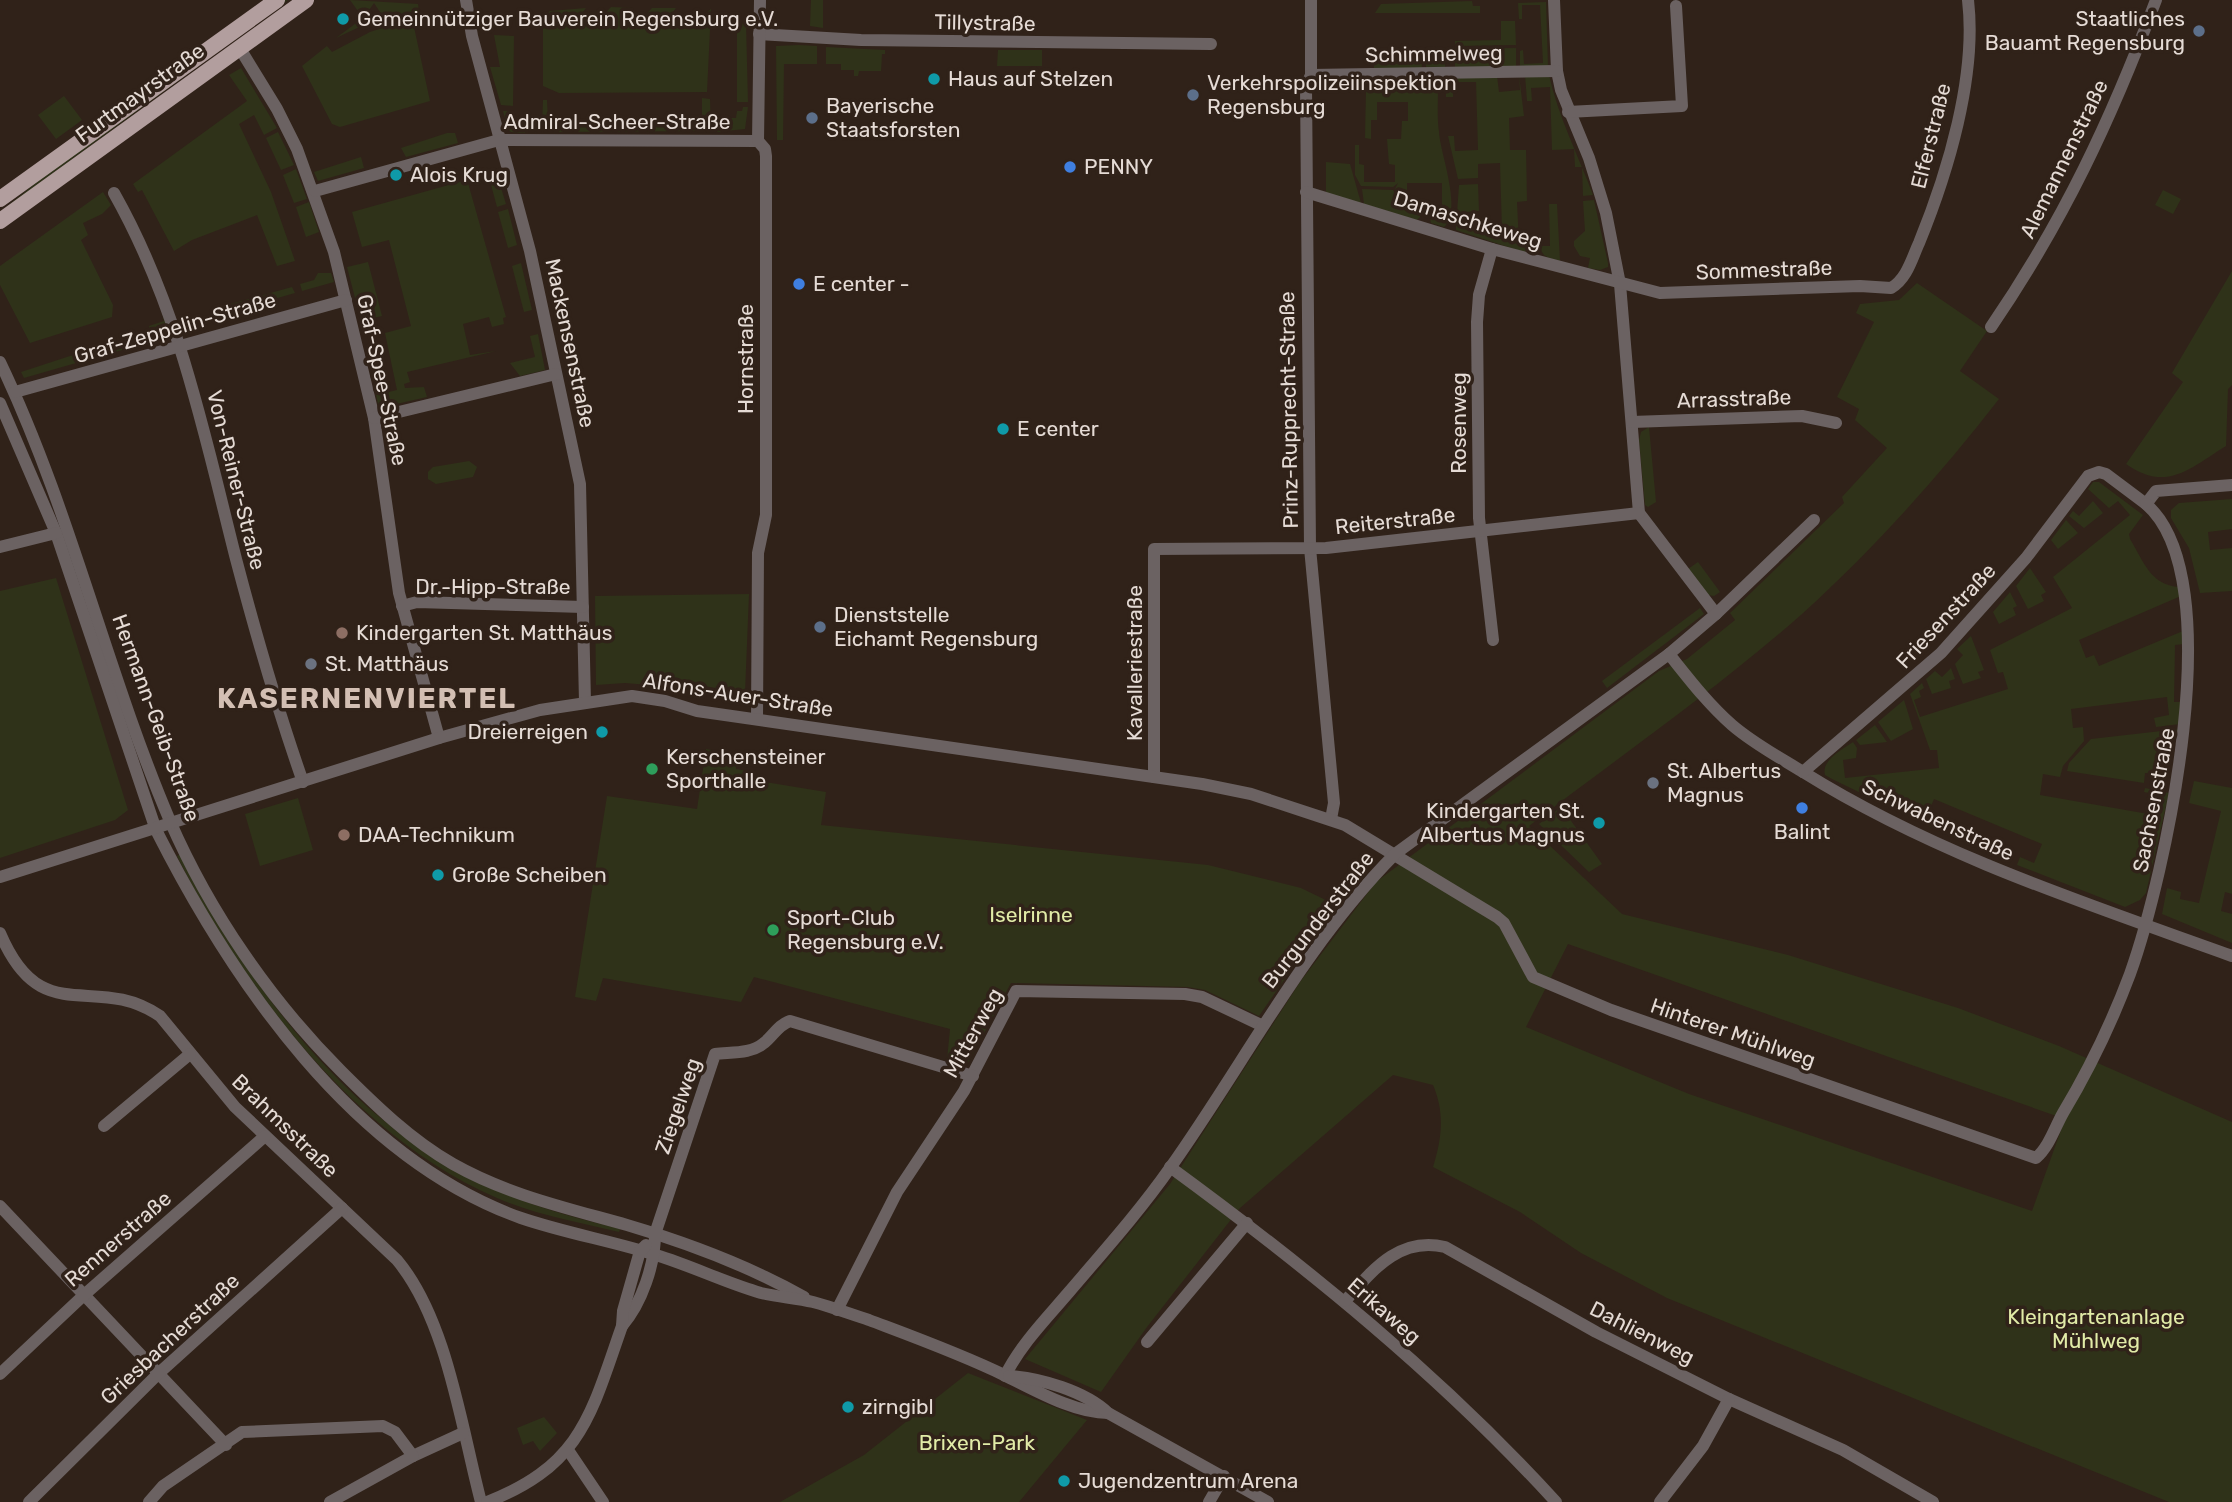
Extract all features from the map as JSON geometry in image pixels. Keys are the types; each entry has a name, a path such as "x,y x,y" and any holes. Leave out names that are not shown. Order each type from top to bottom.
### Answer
{"main road":[{"name":"Furtmayrstraße","path":"0,198 277,0"},
{"name":"Furtmayrstraße","path":"0,221 306,0"}],"street":[{"name":"Mackensenstraße","path":"466,0 471,36 530,251 583,503 584,702"},
{"name":"Hornstraße","path":"757,719 758,553 766,515 766,156 765,149 758,141 760,0"},
{"name":"Prinz-Rupprecht-Straße","path":"1311,0 1311,75 1307,86 1310,548 1334,803 1331,819"},
{"path":"1554,0 1557,71 1568,112 1589,158 1606,213 1620,284 1639,513 1716,614"},
{"name":"Elferstraße","path":"1904,275 1931,211 1952,141 1969,53 1968,0"},
{"name":"Alemannenstraße","path":"1991,327 2052,235 2082,177 2156,0"},
{"path":"1568,112 1682,106 1676,6"},
{"name":"Tillystraße","path":"759,34 861,40 1211,44"},
{"name":"Graf-Spee-Straße","path":"239,47 277,109 315,191 346,300 374,418 402,606 439,738"},
{"name":"Schimmelweg","path":"1311,75 1557,71"},
{"name":"Admiral-Scheer-Straße","path":"315,191 499,140 758,141"},
{"name":"Damaschkeweg","path":"1307,192 1492,249 1620,284"},
{"name":"Von-Reiner-Straße","path":"114,193 158,281 181,346 269,682 303,782"},
{"name":"Rosenweg","path":"1492,249 1479,295 1477,321 1480,531 1493,640"},
{"name":"Sommestraße","path":"1620,284 1660,293 1860,286 1891,288 1904,275"},
{"name":"Graf-Zeppelin-Straße","path":"15,392 346,300"},
{"name":"Hermann-Geib-Straße","path":"0,362 37,442 172,824 218,909 257,971 291,1017 373,1104 450,1162 492,1184 538,1202 655,1234 764,1274 814,1303"},
{"path":"374,418 556,374"},
{"name":"Hermann-Geib-Straße","path":"0,403 56,533 156,830 210,928 245,983 320,1074 366,1119 438,1176 484,1202 522,1218 655,1255 761,1293 837,1310 1005,1376 1028,1377 1074,1394 1097,1404 1108,1413 1268,1502"},
{"name":"Arrasstraße","path":"1632,422 1802,416 1836,423"},
{"name":"Sachsenstraße","path":"2072,1098 2115,1010 2146,926 2168,840 2191,697 2193,640 2182,560 2164,524 2146,504 2099,472"},
{"name":"Friesenstraße","path":"1803,772 1941,653 2026,558 2088,476 2099,472"},
{"path":"2146,504 2156,491 2232,485"},
{"name":"Reiterstraße","path":"1154,550 1310,548 1639,513"},
{"name":"Burgunderstraße","path":"1005,1376 1020,1348 1127,1224 1170,1167 1261,1025 1355,897 1395,854 1669,654 1716,614 1814,520"},
{"path":"0,547 56,533"},
{"name":"Kavalleriestraße","path":"1154,550 1154,777"},
{"name":"Dr.-Hipp-Straße","path":"402,606 417,602 583,607"},
{"name":"Schwabenstraße","path":"1669,654 1708,703 1733,726 1844,798 1940,845 2043,888 2232,956"},
{"name":"Alfons-Auer-Straße","path":"0,877 500,720 615,697 646,698 697,711 1154,777 1251,794 1331,819 1395,854"},
{"name":"Hinterer Mühlweg","path":"1395,854 1497,916 1533,977 1611,1010 2031,1159 2041,1154 2072,1098"},
{"name":"Brahmsstraße","path":"0,933 19,969 52,993 119,997 146,1006 160,1016 190,1054 265,1136 397,1260 418,1288 438,1332 481,1502"},
{"name":"Mitterweg","path":"837,1310 906,1176 973,1076 1016,991 1185,993 1202,997 1261,1025"},
{"name":"Ziegelweg","path":"655,1234 715,1054 749,1051 764,1044 782,1024 790,1021 973,1076"},
{"path":"104,1126 190,1054"},
{"name":"Rennerstraße","path":"0,1374 84,1295 265,1136"},
{"name":"Erikaweg","path":"1170,1167 1247,1223 1345,1301 1397,1347 1556,1502"},
{"name":"Griesbacherstraße","path":"29,1502 159,1373 342,1208"},
{"path":"2,1210 226,1445"},
{"path":"1147,1342 1247,1223"},
{"path":"487,1502 534,1480 580,1436 622,1326 622,1311 640,1251 655,1234"},
{"path":"622,1326 631,1315 655,1255 655,1234"},
{"name":"Dahlienweg","path":"1345,1301 1383,1261 1397,1251 1432,1244 1445,1247 1596,1332 1729,1399 1843,1450 1933,1502"},
{"path":"1660,1502 1703,1446 1729,1399"},
{"path":"149,1502 163,1486 242,1432 383,1426 395,1432 413,1456"},
{"path":"330,1502 413,1456 463,1433"},
{"path":"568,1450 603,1502"},
{"path":"1209,1502 1224,1476"}],"green space":[{"path":"283,0 288,0 0,212 72,154"},
{"path":"350,0 418,4 420,17 384,18 374,3 369,10 368,23 336,38 363,18"},
{"path":"811,0 823,0 823,28 810,26"},
{"path":"1472,1 1473,6 1480,6 1480,13 1375,13 1381,4"},
{"path":"1546,2 1548,66 1520,67 1520,51 1523,50 1524,64 1543,63 1540,5 1522,5 1522,19 1519,19 1518,3"},
{"path":"611,7 633,8 628,16 645,16 652,8 676,8 669,17 699,18 711,9 707,92 559,93 543,86 543,16 550,11 586,8 578,18 602,17"},
{"path":"1501,21 1515,21 1516,45 1455,46 1455,41 1501,40"},
{"path":"743,22 746,23 748,102 737,102 737,27 742,27"},
{"path":"385,27 414,27 430,101 340,127 332,124 302,66 327,46 332,52"},
{"path":"494,35 514,36 513,106 501,105 490,67 500,67"},
{"path":"776,46 817,46 817,64 784,64 783,140 777,140"},
{"path":"826,47 885,50 885,54 882,54 881,71 859,71 858,76 854,76 854,70 841,70 841,64 826,64"},
{"path":"1445,48 1445,67 1426,68 1425,49"},
{"path":"1516,48 1516,68 1455,69 1455,49"},
{"path":"1421,49 1422,68 1374,68 1374,50"},
{"path":"998,50 1042,50 1042,66 997,66"},
{"path":"241,68 277,128 264,135 254,115 239,124 271,192 295,261 277,266 257,215 192,240 174,251 142,190 138,192 133,184 247,101 229,75"},
{"path":"1519,75 1524,116 1509,118 1510,150 1526,150 1527,201 1517,202 1519,243 1529,243 1529,250 1523,252 1456,230 1456,219 1479,218 1480,233 1502,232 1500,163 1478,164 1478,178 1458,179 1448,136 1454,136 1455,151 1478,150 1476,82 1453,82 1453,97 1446,97 1446,77 1497,76 1499,92 1520,90"},
{"path":"1525,75 1549,75 1582,167 1575,167 1574,149 1552,150 1550,87 1531,88 1532,101 1527,101"},
{"path":"1438,88 1440,141 1451,195 1449,219 1444,227 1431,223 1428,209 1442,209 1442,183 1407,183 1407,209 1395,189 1398,183 1393,187 1361,186 1355,175 1355,145 1359,145 1359,164 1364,165 1364,182 1395,182 1395,165 1389,164 1387,139 1401,139 1402,121 1408,121 1408,102 1377,102 1377,120 1371,120 1371,139 1365,138 1366,89"},
{"path":"64,96 82,120 56,139 38,115"},
{"path":"702,98 710,99 711,131 548,132 542,126 543,100 547,100 548,120 702,119"},
{"path":"743,107 748,107 745,129 717,132 717,118 736,118 737,111 742,111"},
{"path":"503,111 513,111 513,123 530,123 525,133 511,132 507,128"},
{"path":"278,132 294,165 281,170 266,138"},
{"path":"447,133 455,133 458,143 406,157 401,148"},
{"path":"361,157 364,168 318,181 314,172"},
{"path":"1326,162 1350,164 1361,203 1326,193"},
{"path":"1582,167 1587,180 1593,195 1583,196"},
{"path":"495,168 506,204 497,207 487,170"},
{"path":"296,169 307,199 294,203 283,175"},
{"path":"463,181 464,184 468,183 506,317 503,318 504,324 492,327 489,317 463,324 470,355 496,351 407,372 410,382 404,384 405,388 424,387 427,397 379,408 376,395 397,390 385,333 411,326 389,240 362,247 352,212"},
{"path":"1478,184 1479,211 1457,213 1459,185"},
{"path":"1362,189 1393,190 1405,211 1421,212 1420,217 1417,220 1364,204"},
{"path":"2163,190 2181,199 2173,214 2155,205"},
{"path":"103,192 111,205 102,214 83,223 88,235 81,240 113,305 112,317 30,343 0,285 0,266"},
{"path":"1594,200 1608,263 1608,267 1600,270 1588,268 1590,258 1580,256 1574,246 1574,241 1585,231 1583,201"},
{"path":"309,202 319,232 306,237 296,207"},
{"path":"1549,204 1557,204 1560,261 1547,257 1541,250 1541,246 1550,246"},
{"path":"508,209 517,245 508,248 498,212"},
{"path":"368,262 382,316 361,321 347,267"},
{"path":"521,263 532,310 524,312 512,266"},
{"path":"2232,271 2232,385 2228,389 2226,446 2178,474 2154,477 2141,472 2126,464 2183,382 2172,373"},
{"path":"318,273 331,273 334,282 302,291 300,284 314,280"},
{"name":"Kleingartenanlage Mühlweg","path":"1917,283 1987,331 1960,371 1999,399 1905,511 1855,564 1802,614 1702,696 1529,826 1622,914 1788,955 1958,1008 2059,1046 2232,1122 2232,1502 2169,1502 1667,1298 1581,1253 1520,1212 1433,1167 1441,1116 1433,1085 1393,1075 1240,1208 1147,1327 1101,1392 1025,1359 1170,1184 1300,982 1376,882 1659,671 1687,659 1735,620 1730,613 1844,503 1842,497 1887,448 1855,420 1859,409 1837,397 1874,322 1856,313 1860,304 1899,300","holes":["1568,944 2065,1119 2032,1211 1689,1094 1526,1027"]},
{"path":"292,287 295,293 218,315 216,308"},
{"path":"161,308 168,329 163,338 81,362 79,354 150,332 149,326 164,321"},
{"path":"538,334 545,370 520,376 510,363 535,357 530,336"},
{"path":"73,355 76,363 24,378 21,372"},
{"path":"1649,427 1656,502 1648,507 1645,505 1639,440 1641,432"},
{"path":"469,461 477,467 473,477 436,484 428,479 428,472 433,467"},
{"path":"2093,482 2099,482 2143,515 2129,534 2130,539 2154,577 2178,587 2181,596 2079,640 2086,658 2094,655 2099,666 2183,631 2184,644 2175,645 2174,702 2181,702 2180,724 2156,727 2154,718 2169,715 2167,697 2071,709 2073,728 2083,727 2084,741 2063,766 2060,777 2043,774 2040,795 2154,815 2158,795 2144,792 2145,788 2169,793 2146,893 2140,900 2125,907 2017,865 2020,857 2034,863 2042,844 1934,799 1926,818 1945,826 1941,832 1825,775 1829,760 1853,742 1857,748 1856,758 1843,760 1845,778 1939,768 1937,750 1930,750 1910,694 1922,683 1924,688 1919,691 1921,697 1914,700 1920,717 2008,689 2003,672 1998,673 1990,650 2072,608 2053,577 2130,515 2118,501 2109,508 2088,489"},
{"path":"2232,499 2232,529 2208,532 2210,550 2232,548 2232,591 2200,593 2189,548 2171,518 2171,510 2179,503"},
{"path":"2093,501 2103,513 2084,528 2069,516 2073,511 2079,516"},
{"path":"2066,520 2078,533 2058,549 2051,540"},
{"path":"1698,562 1720,592 1714,596 1708,595 1688,569"},
{"path":"2030,568 2046,592 2041,595 2044,601 2028,609 2016,586"},
{"path":"56,578 128,810 115,820 0,858 0,591"},
{"path":"2010,592 2017,606 2013,608 2016,615 1999,624 1993,612"},
{"path":"749,594 745,693 625,683 596,685 595,596"},
{"path":"1700,608 1704,614 1607,688 1602,681"},
{"path":"1971,636 1984,670 1978,672 1981,678 1963,684 1955,664 1963,655 1957,649"},
{"path":"1951,668 1955,679 1949,681 1951,688 1932,694 1926,679 1935,671 1942,677"},
{"path":"1904,700 1913,729 1891,741 1878,722"},
{"path":"1875,725 1887,742 1860,745 1856,740"},
{"path":"2179,729 2177,738 2166,737 2161,774 2145,773 2144,783 2067,771 2069,763 2091,739"},
{"name":"Iselrinne","path":"706,749 738,755 736,769 753,772 753,780 826,792 821,825 1208,865 1301,888 1336,905 1259,1016 1205,990 1188,987 1011,983 968,1063 947,1060 950,1029 754,977 741,1002 603,978 596,1001 575,997 607,796 697,809"},
{"path":"2194,781 2232,788 2232,894 2225,892 2221,911 2232,914 2232,943 2162,914 2167,888 2181,892 2180,899 2199,903 2221,811 2189,803"},
{"path":"298,798 313,850 260,866 245,814"},
{"path":"1561,807 1602,864 1589,872 1539,824"},
{"path":"180,854 231,943 264,992 322,1062 388,1124 424,1151 503,1193 546,1209 620,1229 619,1232 542,1214 497,1198 446,1172 397,1138 352,1098 309,1054 270,1007 204,906 177,856"},
{"name":"Brixen-Park","path":"968,1373 1087,1420 1019,1502 780,1502 864,1455"},
{"path":"544,1417 557,1433 540,1451 533,1441 523,1445 517,1428"}],"place":[{"name":"Gemeinnütziger Bauverein Regensburg e.V.","path":"343,19"},
{"name":"Staatliches Bauamt Regensburg","path":"2199,31"},
{"name":"Haus auf Stelzen","path":"934,79"},
{"name":"Verkehrspolizeiinspektion Regensburg","path":"1193,95"},
{"name":"Bayerische Staatsforsten","path":"812,118"},
{"name":"PENNY","path":"1070,167"},
{"name":"Alois Krug","path":"396,175"},
{"name":"E center -","path":"799,284"},
{"name":"E center","path":"1003,429"},
{"name":"Dienststelle Eichamt Regensburg","path":"820,627"},
{"name":"Kindergarten St. Matthäus","path":"342,633"},
{"name":"St. Matthäus","path":"311,664"},
{"name":"Dreierreigen","path":"602,732"},
{"name":"Kerschensteiner Sporthalle","path":"652,769"},
{"name":"St. Albertus Magnus","path":"1653,783"},
{"name":"Balint","path":"1802,808"},
{"name":"Kindergarten St. Albertus Magnus","path":"1599,823"},
{"name":"DAA-Technikum","path":"344,835"},
{"name":"Große Scheiben","path":"438,875"},
{"name":"Sport-Club Regensburg e.V.","path":"773,930"},
{"name":"zirngibl","path":"848,1407"},
{"name":"Jugendzentrum Arena","path":"1064,1481"}],"district":[{"name":"KASERNENVIERTEL","path":"367,698"}]}
